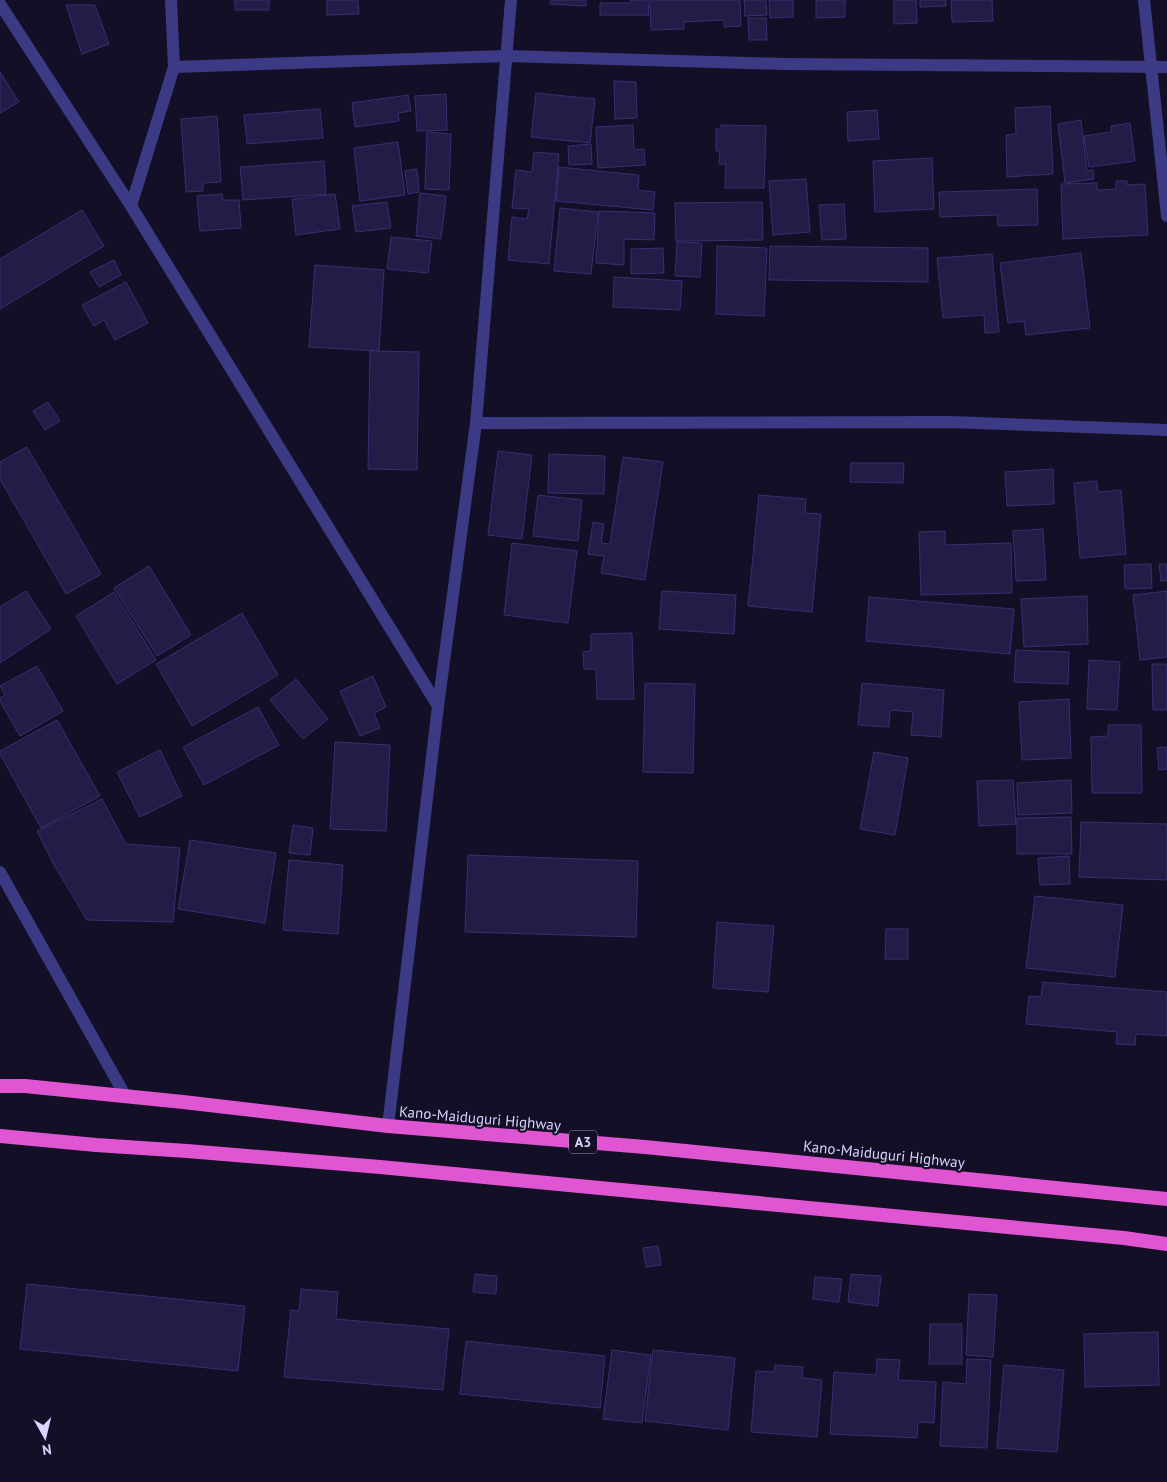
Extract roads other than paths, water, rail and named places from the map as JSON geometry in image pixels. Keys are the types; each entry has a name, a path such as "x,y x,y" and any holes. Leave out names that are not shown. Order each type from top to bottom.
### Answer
{"highway":[{"name":"Kano-Maiduguri Highway","path":"0,1086 24,1086 183,1102 388,1126 664,1149 1167,1199"},
{"path":"0,1136 390,1168 1124,1238 1167,1244"}],"street":[{"path":"131,206 174,67 171,0"},
{"path":"388,1126 438,706 476,423 510,0"},
{"path":"1144,0 1167,216"},
{"path":"0,4 131,206 438,706"},
{"path":"174,67 505,56 784,64 1167,67"},
{"path":"476,423 950,422 1167,430"},
{"path":"0,872 126,1097"}]}
